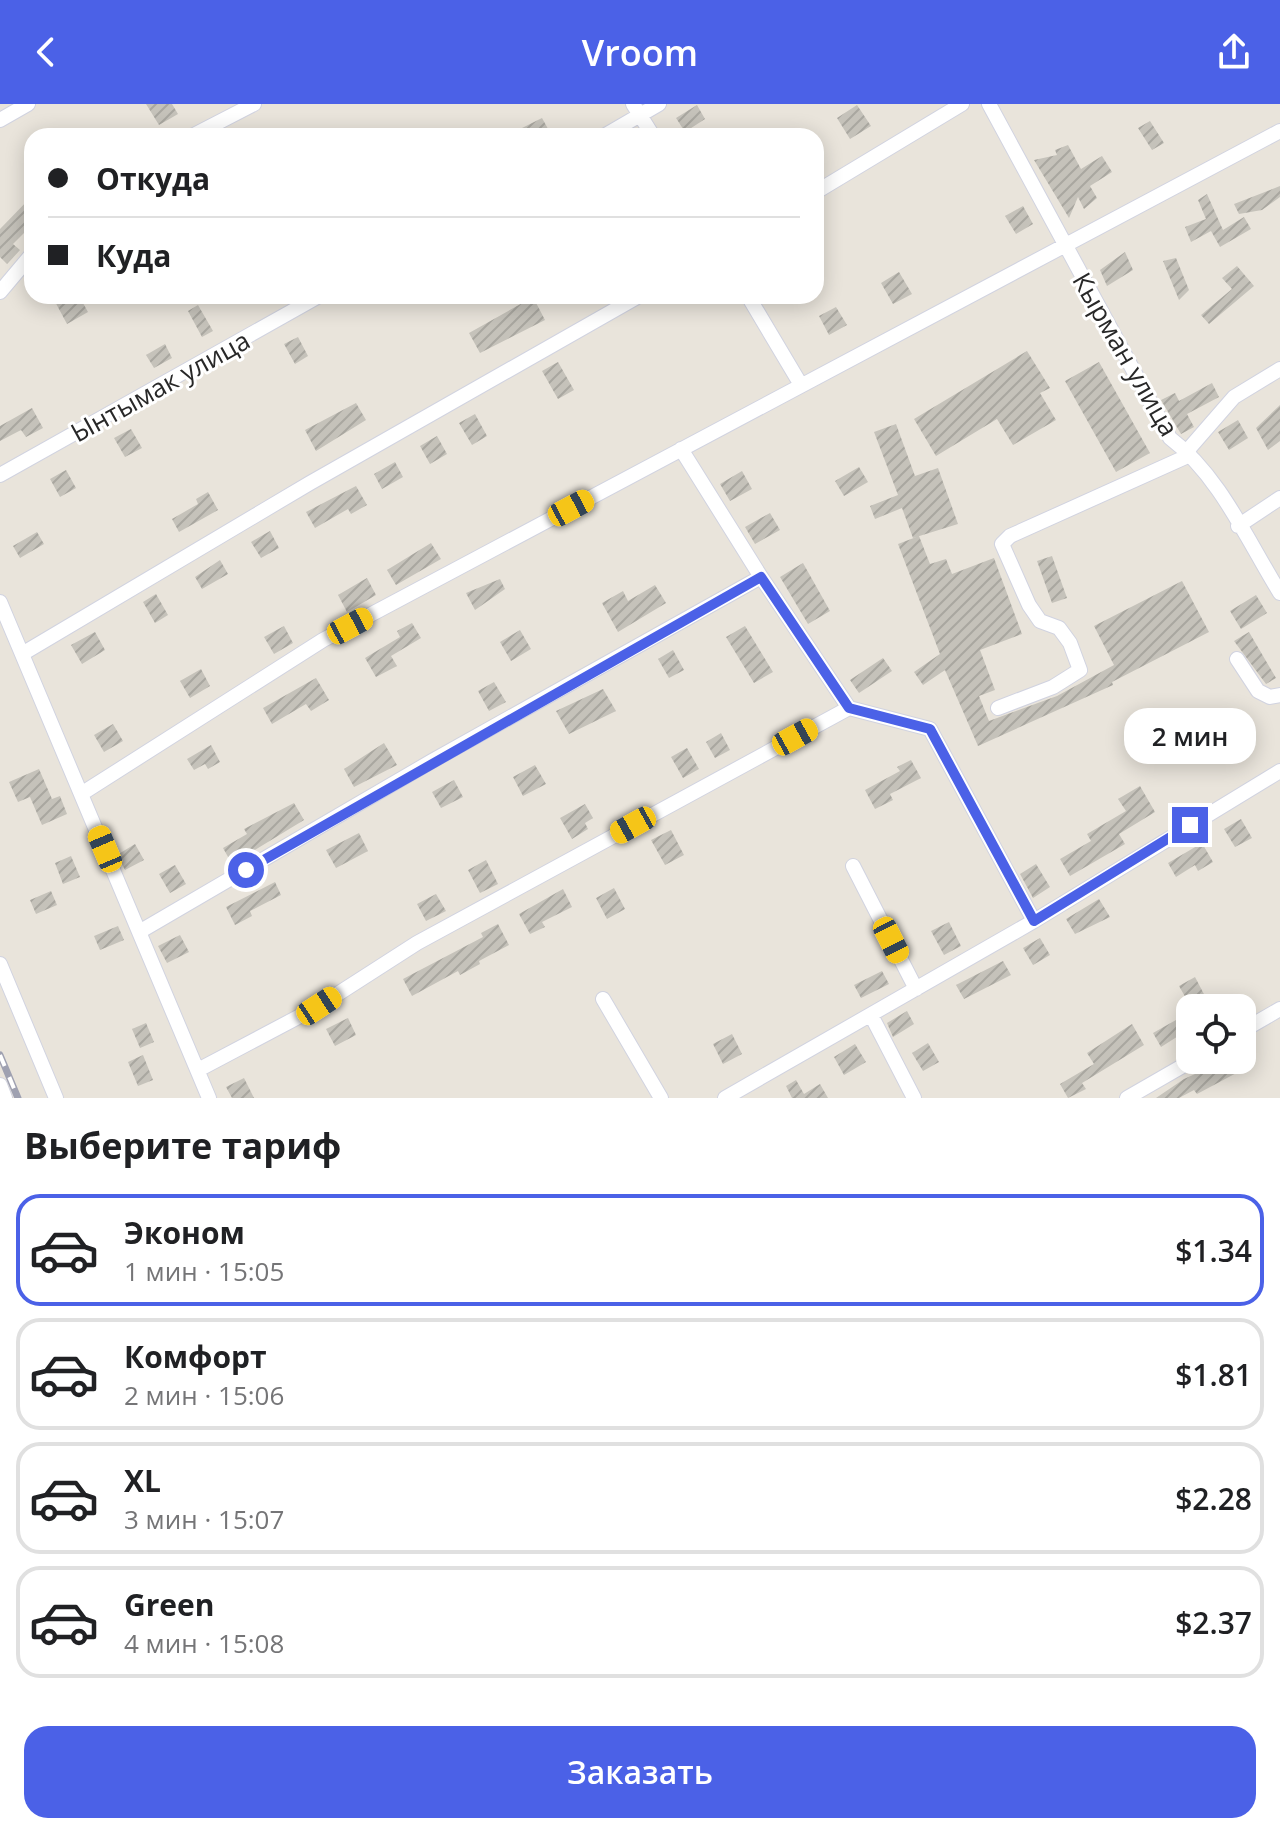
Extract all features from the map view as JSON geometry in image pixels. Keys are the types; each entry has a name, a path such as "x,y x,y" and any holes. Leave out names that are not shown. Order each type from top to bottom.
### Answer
{"street":[{"path":"0,120 28,104"},
{"path":"208,128 254,104"},
{"path":"614,128 637,110 659,104"},
{"path":"824,187 962,104"},
{"name":"Кырман улица","path":"989,104 1170,438 1212,481 1280,593"},
{"path":"637,110 648,128"},
{"path":"81,794 323,640 1280,131"},
{"path":"0,292 24,264"},
{"name":"Ынтымак улица","path":"0,475 305,304"},
{"path":"22,654 310,483 625,304"},
{"path":"753,304 801,385"},
{"path":"998,708 1053,687 1080,670 1070,643 1059,628 1040,621 1029,605 1002,544 1010,536 1188,453 1234,397 1280,369"},
{"path":"681,449 761,577 849,708 930,729 1034,921"},
{"path":"1238,526 1280,498"},
{"path":"139,932 432,761 761,577"},
{"path":"0,602 209,1098"},
{"path":"1237,659 1258,691 1270,697 1280,695"},
{"path":"198,1070 319,1006 417,943 849,708"},
{"path":"725,1098 1034,921 1280,771"},
{"path":"853,866 916,989"},
{"path":"0,964 56,1098"},
{"path":"603,999 661,1098"},
{"path":"1256,1023 1280,1009"},
{"path":"871,1015 914,1098"},
{"path":"1127,1098 1176,1070"},
{"path":"0,1085 5,1098"}],"building":[{"path":"146,104 172,104 178,114 159,125"},
{"path":"697,105 705,119 691,128 682,128 676,118"},
{"path":"857,105 871,126 850,139 837,118"},
{"path":"542,118 548,128 522,128"},
{"path":"1150,121 1164,143 1152,150 1138,128"},
{"path":"1068,145 1081,169 1102,156 1112,172 1090,186 1097,198 1084,209 1078,197 1069,218 1034,160 1057,155 1055,150"},
{"path":"1280,186 1280,197 1262,210 1239,214 1234,204"},
{"path":"1207,194 1223,230 1244,217 1251,229 1220,247 1211,231 1191,242 1185,227 1206,219 1198,200"},
{"path":"24,204 24,233 13,244 20,250 7,264 0,257 0,229"},
{"path":"1023,206 1033,224 1016,234 1005,216"},
{"path":"1125,252 1133,270 1107,286 1100,270"},
{"path":"1176,258 1189,290 1179,300 1163,261"},
{"path":"1237,266 1254,286 1209,324 1201,315 1232,289 1222,278"},
{"path":"899,272 912,294 893,304 881,283"},
{"path":"56,304 84,304 88,312 67,324"},
{"path":"521,304 537,304 545,320 480,353 469,333"},
{"path":"198,305 213,331 202,337 188,311"},
{"path":"836,307 847,325 829,335 819,316"},
{"path":"298,337 308,356 295,364 284,344"},
{"path":"165,344 172,358 154,368 146,355"},
{"path":"1027,351 1050,388 1040,393 1056,420 1013,445 997,419 936,456 914,419"},
{"path":"558,362 574,390 558,399 542,371"},
{"path":"1099,362 1150,453 1116,472 1065,381"},
{"path":"1212,383 1219,397 1187,414 1194,427 1181,434 1161,400 1175,393 1179,401"},
{"path":"356,403 366,420 316,451 305,430"},
{"path":"1280,405 1280,441 1268,450 1256,428"},
{"path":"32,408 43,428 26,437 21,430 0,441 0,426"},
{"path":"475,414 487,436 472,445 459,423"},
{"path":"1238,420 1248,438 1229,450 1218,432"},
{"path":"896,424 915,476 938,468 958,524 913,538 902,508 875,519 870,506 898,495 874,432"},
{"path":"131,429 142,448 125,457 114,438"},
{"path":"437,436 447,454 430,464 420,446"},
{"path":"395,462 403,477 382,489 374,474"},
{"path":"859,467 868,482 844,496 835,481"},
{"path":"66,470 76,488 60,497 50,479"},
{"path":"742,471 752,489 730,501 720,484"},
{"path":"356,486 367,505 351,514 348,509 315,528 306,512"},
{"path":"208,492 218,510 179,532 172,519 198,504 196,499"},
{"path":"770,513 780,530 755,544 745,527"},
{"path":"270,531 279,548 261,558 251,542"},
{"path":"37,532 44,544 20,558 13,546"},
{"path":"919,536 930,564 946,559 952,574 994,558 1022,634 980,650 995,690 979,696 989,721 1057,696 1114,665 1094,626 1182,581 1209,632 1112,682 1113,685 978,746 945,670 923,685 914,672 940,654 898,544"},
{"path":"431,543 441,559 396,585 387,570"},
{"path":"1052,556 1067,598 1052,603 1037,561"},
{"path":"220,560 228,574 202,589 195,577"},
{"path":"803,563 830,611 808,624 780,577"},
{"path":"367,578 376,595 347,612 338,595"},
{"path":"500,579 505,589 475,610 466,593"},
{"path":"655,585 666,603 618,632 602,603 623,591 628,601"},
{"path":"156,594 168,615 155,623 143,602"},
{"path":"1256,595 1267,613 1241,629 1230,611"},
{"path":"412,623 421,638 391,656 397,666 376,677 365,658 400,637 397,631"},
{"path":"284,626 293,643 274,654 264,637"},
{"path":"745,626 773,672 754,683 726,637"},
{"path":"520,630 531,649 511,661 500,642"},
{"path":"95,632 105,650 82,664 71,645"},
{"path":"1249,632 1276,678 1266,684 1234,641"},
{"path":"673,650 684,670 669,678 658,659"},
{"path":"883,658 892,671 859,693 850,680"},
{"path":"201,669 210,686 190,698 180,681"},
{"path":"316,678 329,700 311,711 306,704 272,724 263,708"},
{"path":"494,682 506,702 489,711 478,691"},
{"path":"603,689 616,711 569,734 556,711"},
{"path":"113,724 123,741 104,752 94,735"},
{"path":"721,733 730,750 715,758 706,742"},
{"path":"384,743 397,765 354,787 344,769"},
{"path":"211,745 220,762 208,769 205,764 194,770 187,759"},
{"path":"687,748 699,769 683,778 671,757"},
{"path":"911,760 921,778 890,794 893,800 875,809 865,790 900,771 897,767"},
{"path":"535,765 546,784 523,796 513,777"},
{"path":"39,769 52,799 60,796 67,814 42,825 30,797 18,802 9,782"},
{"path":"454,780 463,797 441,808 432,792"},
{"path":"1140,786 1155,812 1119,834 1125,844 1070,876 1060,859 1091,841 1087,834 1126,811 1118,799"},
{"path":"294,803 304,820 232,864 223,848 247,834 244,829"},
{"path":"585,804 593,818 585,823 588,829 572,839 560,818"},
{"path":"1241,819 1252,838 1235,847 1224,829"},
{"path":"671,830 684,855 665,865 651,840"},
{"path":"359,833 368,851 336,868 326,850"},
{"path":"1202,843 1213,862 1198,871 1195,865 1176,877 1168,863"},
{"path":"135,844 144,860 125,870 117,855"},
{"path":"71,856 80,877 63,884 55,863"},
{"path":"486,860 498,884 480,893 468,870"},
{"path":"1036,864 1050,887 1033,898 1020,874"},
{"path":"175,865 186,884 170,893 159,874"},
{"path":"275,882 281,895 250,911 252,916 235,925 226,907"},
{"path":"614,888 625,909 607,919 596,898"},
{"path":"563,889 572,907 542,922 545,927 530,934 519,914"},
{"path":"51,891 57,905 36,914 30,900"},
{"path":"436,894 446,911 426,921 417,904"},
{"path":"1099,899 1110,917 1075,934 1066,919"},
{"path":"949,922 961,946 944,955 931,931"},
{"path":"498,924 509,945 460,975 458,971 412,996 403,979 483,937 481,933"},
{"path":"118,926 124,940 100,950 94,936"},
{"path":"180,935 189,952 167,963 158,946"},
{"path":"1040,938 1050,955 1033,965 1023,948"},
{"path":"1003,961 1011,975 964,999 956,985"},
{"path":"882,971 889,984 861,998 854,985"},
{"path":"1195,977 1204,994 1184,994 1179,986"},
{"path":"907,1011 914,1024 893,1037 887,1023"},
{"path":"348,1018 356,1035 335,1046 326,1029"},
{"path":"1176,1020 1176,1037 1161,1047 1153,1033"},
{"path":"146,1023 154,1042 140,1048 132,1029"},
{"path":"1132,1024 1144,1045 1082,1083 1086,1089 1068,1098 1060,1084 1094,1064 1087,1053"},
{"path":"732,1034 742,1054 723,1064 713,1044"},
{"path":"928,1043 939,1062 923,1071 912,1053"},
{"path":"855,1044 866,1062 844,1075 834,1057"},
{"path":"143,1055 153,1080 138,1086 128,1062"},
{"path":"1195,1074 1234,1074 1197,1094 1194,1090 1179,1098 1156,1098"},
{"path":"244,1078 254,1098 232,1098 226,1087"},
{"path":"796,1080 804,1094 820,1084 828,1098 792,1098 786,1086"}],"railway":[{"path":"0,1055 18,1098"}],"route":[{"path":"246,870 432,761 761,577 849,708 930,729 1034,921 1190,825"}]}
